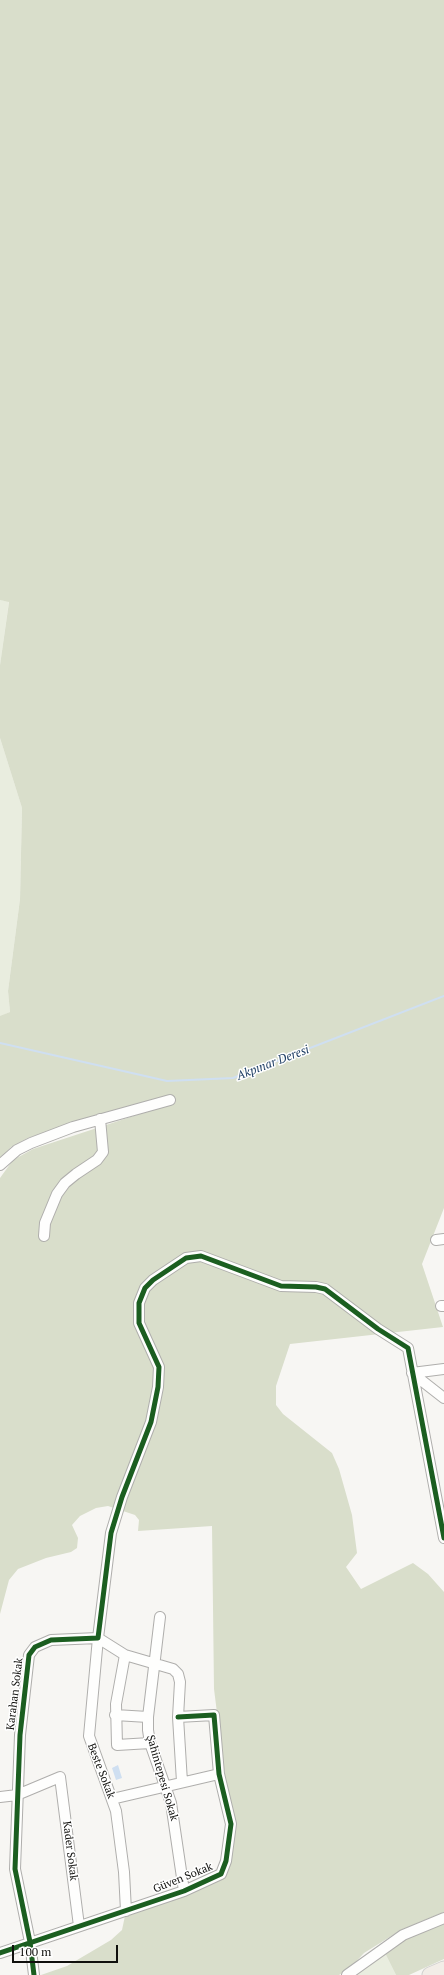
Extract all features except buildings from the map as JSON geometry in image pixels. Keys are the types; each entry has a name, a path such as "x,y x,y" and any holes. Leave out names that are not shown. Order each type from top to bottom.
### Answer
{"highway":[{"path":"430,1975 444,1969"}],"street":[{"path":"0,1165 17,1150 30,1143 100,1119 170,1100"},
{"path":"44,1236 45,1222 57,1194 65,1183 101,1156 104,1146 100,1119"},
{"name":"Beste Sokak","path":"126,1911 121,1849 112,1799 88,1736 111,1533 122,1497 151,1422 158,1387 159,1367 139,1323 139,1302 145,1288 153,1280 186,1258 201,1256 281,1286 316,1287 325,1290 378,1329 408,1348 444,1538"},
{"path":"412,1373 444,1369"},
{"path":"412,1373 444,1398"},
{"name":"Şahintepesi Sokak","path":"160,1617 148,1717 150,1743 166,1786 175,1823 184,1891"},
{"path":"98,1638 125,1655 173,1669 178,1674 180,1682 178,1716 182,1782"},
{"name":"Karahan Sokak","path":"34,1975 30,1942 15,1869 20,1735 29,1655 35,1647 51,1640 98,1638"},
{"path":"125,1655 115,1715 117,1745 150,1743"},
{"path":"115,1715 148,1717"},
{"name":"Güven Sokak","path":"0,1953 184,1891 216,1877 224,1869 230,1824 219,1774 214,1715 178,1716"},
{"path":"112,1799 219,1774"},
{"name":"Kader Sokak","path":"17,1795 60,1777 79,1926"},
{"path":"0,1797 17,1795"},
{"path":"347,1975 398,1938 444,1918"}],"shaded area":[{"path":"0,600 9,601 0,665"},
{"path":"0,738 22,808 20,899 8,991 10,1012 2,1016 0,1016"},
{"path":"385,1953 396,1975 355,1975"}],"green space":[{"path":"0,0 444,0 444,1208 422,1264 443,1327 290,1344 276,1386 276,1405 283,1414 332,1453 339,1469 352,1515 357,1553 346,1567 361,1589 413,1563 428,1574 444,1592 444,1912 401,1930 364,1953 352,1966 339,1975 41,1975 67,1966 111,1940 122,1930 126,1911 221,1874 231,1824 214,1689 212,1526 138,1531 139,1520 135,1515 108,1506 96,1508 80,1516 72,1525 78,1538 77,1548 71,1552 46,1558 18,1569 9,1580 0,1614 0,1178 13,1160 33,1149 176,1102 165,1098 63,1126 28,1138 11,1147 0,1159 0,1016 10,1012 8,991 20,899 22,808 0,738 0,665 9,602 0,600"},
{"path":"444,1923 444,1959 409,1975 396,1975 385,1953 405,1940"}],"water":[{"path":"118,1765 122,1778 116,1780 112,1768"}],"waterway":[{"name":"Akpınar Deresi","path":"0,1043 167,1081 233,1078 444,996"}],"cycle path":[{"path":"34,1975 30,1942 15,1869 20,1735 29,1655 35,1647 51,1640 98,1638 111,1533 122,1497 151,1422 158,1387 159,1367 139,1323 139,1303 145,1288 153,1280 186,1258 201,1256 281,1286 316,1287 325,1289 378,1329 408,1348 444,1538"},
{"path":"0,1953 184,1891 221,1874 226,1861 231,1824 219,1774 214,1715 178,1717"}]}
